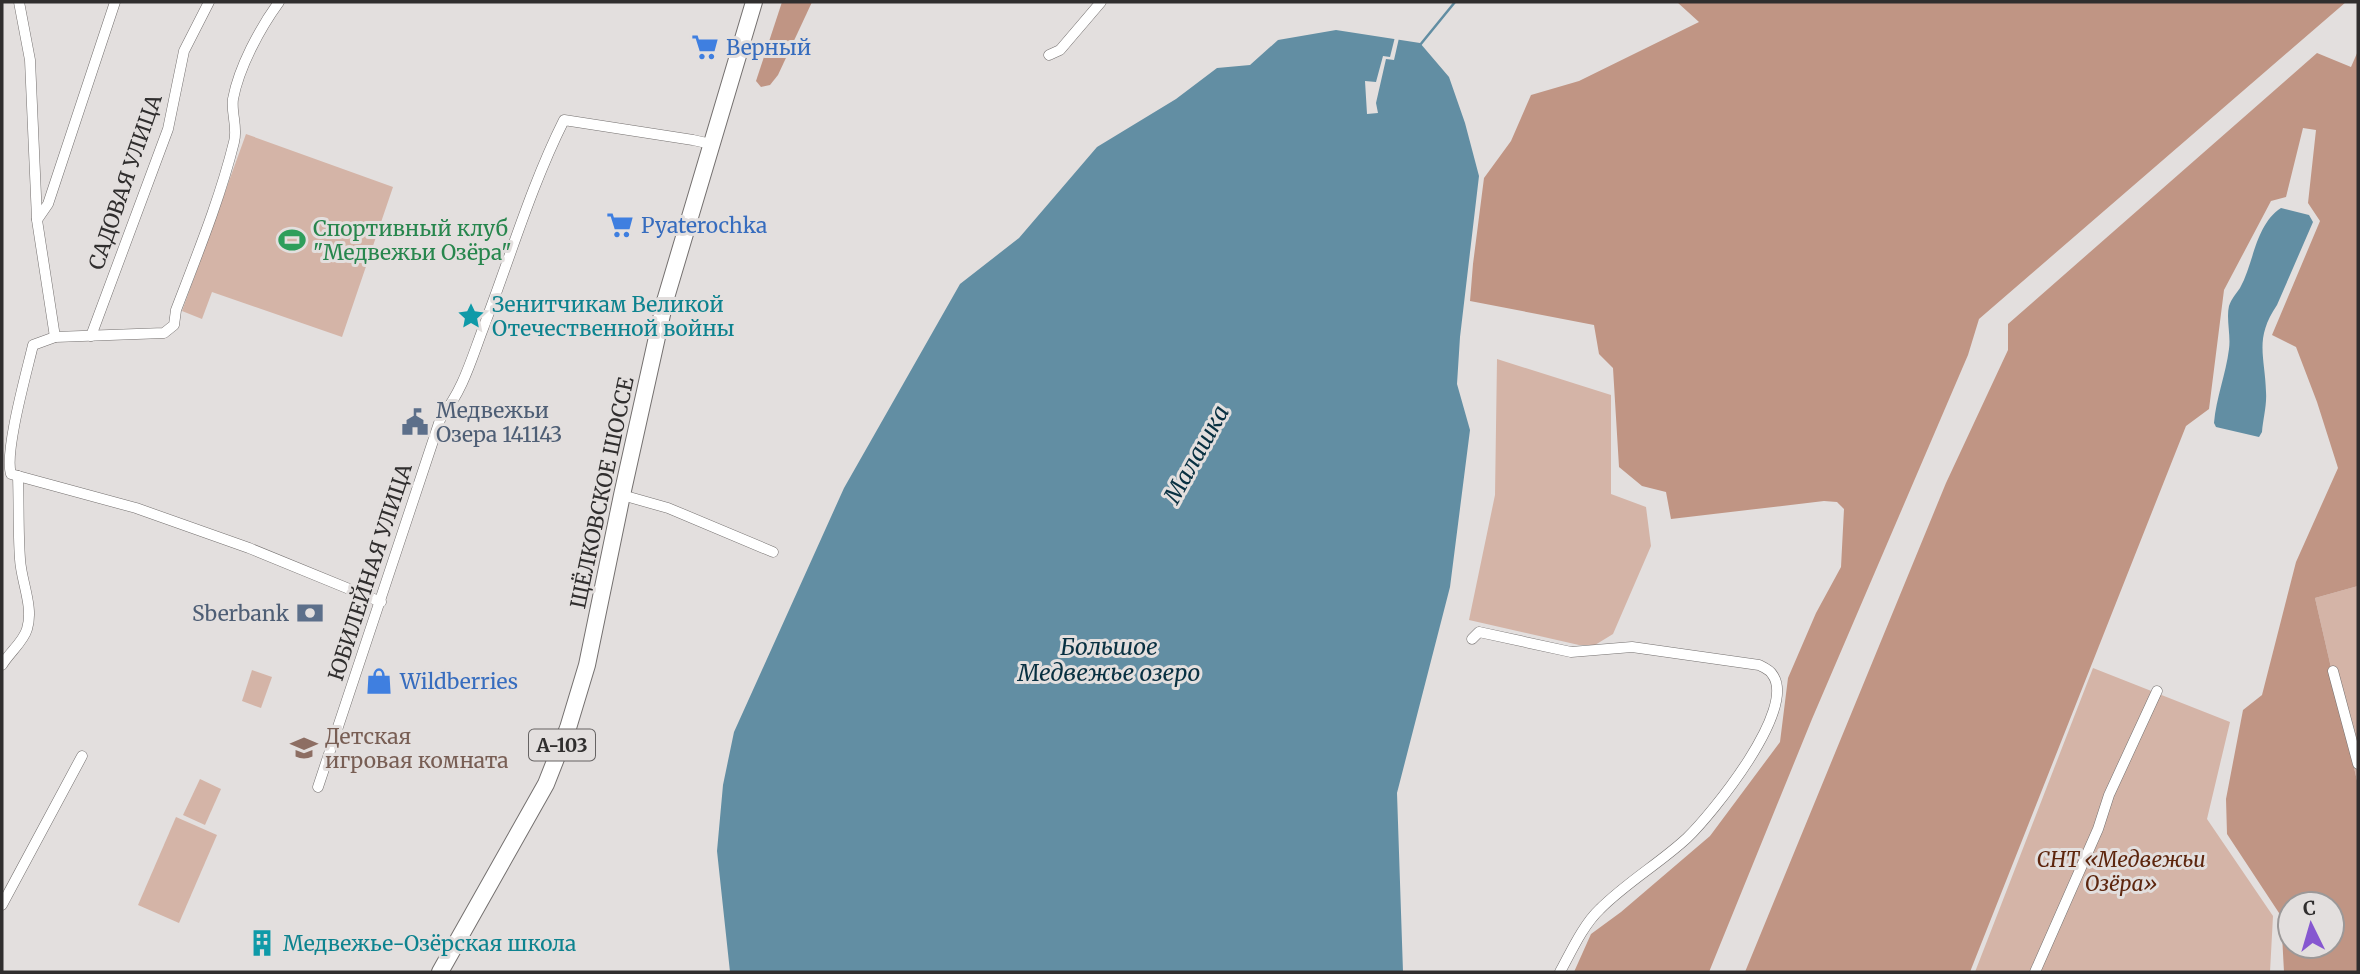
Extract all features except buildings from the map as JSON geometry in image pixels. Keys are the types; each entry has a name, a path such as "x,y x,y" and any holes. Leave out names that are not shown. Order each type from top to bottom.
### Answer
{"main road":[{"name":"ЩЁЛКОВСКОЕ ШОССЕ","path":"440,972 545,784 568,729 587,665 665,301 754,2"}],"street":[{"path":"19,2 30,60 37,219 55,337"},
{"path":"37,219 48,204 115,2"},
{"name":"САДОВАЯ УЛИЦА","path":"91,336 168,129 184,51 209,2"},
{"path":"279,2 266,19 247,60 233,100 236,138 176,310 174,325 163,333 55,337 33,345 9,459 11,474 136,508 249,548 381,603"},
{"path":"1049,55 1060,50 1101,2"},
{"name":"ЮБИЛЕЙНАЯ УЛИЦА","path":"318,787 441,417 454,401 468,370 521,225 564,120 711,144"},
{"path":"2,665 12,648 23,639 28,628 20,560 18,476"},
{"path":"622,495 668,508 773,552"},
{"path":"1472,639 1479,632 1571,652 1632,647 1759,665 1773,674 1777,688 1775,707 1761,740 1715,807 1686,839 1634,878 1597,912 1560,972"},
{"path":"2333,671 2358,764"},
{"path":"2035,972 2098,829 2109,795 2157,691"},
{"path":"2,905 82,756"}],"green space":[{"name":"Спортивный клуб \"Медвежьи Озёра\"","path":"246,134 393,187 342,337 212,292 202,319 182,311"},
{"path":"1497,359 1611,395 1611,494 1646,507 1651,546 1613,634 1595,645 1579,645 1469,620 1495,495"},
{"path":"2358,586 2358,785 2315,598"},
{"name":"СНТ «Медвежьи Озёра»","path":"2093,668 2230,722 2207,819 2273,916 2270,972 1975,972"},
{"path":"252,670 272,677 261,708 242,701"},
{"path":"200,779 221,789 205,825 183,815"},
{"path":"176,817 217,835 179,923 138,905"}],"shaded area":[{"path":"782,2 812,2 778,75 770,85 761,87 756,81"},
{"path":"1677,2 2346,2 1979,319 1968,355 1812,719 1709,972 1574,972 1591,934 1710,836 1780,742 1788,678 1816,613 1841,567 1844,509 1837,502 1824,501 1671,519 1666,492 1642,486 1619,467 1613,368 1599,354 1594,325 1470,301 1484,178 1511,141 1531,95 1579,81 1699,22"},
{"path":"2358,51 2358,586 2315,598 2358,785 2358,972 2284,972 2283,960 2346,960 2346,890 2276,890 2276,908 2227,834 2226,799 2243,710 2262,695 2296,562 2338,468 2296,347 2272,335 2320,221 2308,203 2316,130 2303,128 2286,197 2271,201 2224,290 2209,409 2186,426 1970,972 1745,972 1946,483 2008,350 2008,324 2317,53 2351,67"}],"water":[{"name":"Большое Медвежье озеро","path":"1336,30 1420,43 1449,77 1479,176 1457,384 1470,430 1450,587 1397,793 1403,972 730,972 717,851 723,785 734,732 844,488 960,284 1019,238 1097,147 1176,99 1217,68 1250,65 1278,40"},
{"path":"2281,208 2309,215 2313,222 2265,328 2262,348 2266,402 2259,437 2216,427 2214,423 2229,349 2229,306 2245,278 2260,234 2272,215"}],"pier":[{"path":"1389,35 1406,39 1399,38 1394,60 1386,59 1376,103 1378,113 1367,114 1365,81 1376,82 1383,56 1390,57 1395,37"}],"waterway":[{"name":"Малашка","path":"1420,45 1455,2"}],"place":[{"name":"Верный","path":"705,47"},
{"name":"Pyaterochka","path":"620,225"},
{"name":"Спортивный клуб \"Медвежьи Озёра\"","path":"292,240"},
{"name":"Зенитчикам Великой Отечественной войны","path":"471,316"},
{"name":"Медвежьи Озера 141143","path":"415,422"},
{"name":"Sberbank","path":"310,613"},
{"name":"Wildberries","path":"379,681"},
{"name":"Детская игровая комната","path":"304,748"},
{"name":"Медвежье-Озёрская школа","path":"262,943"}]}
